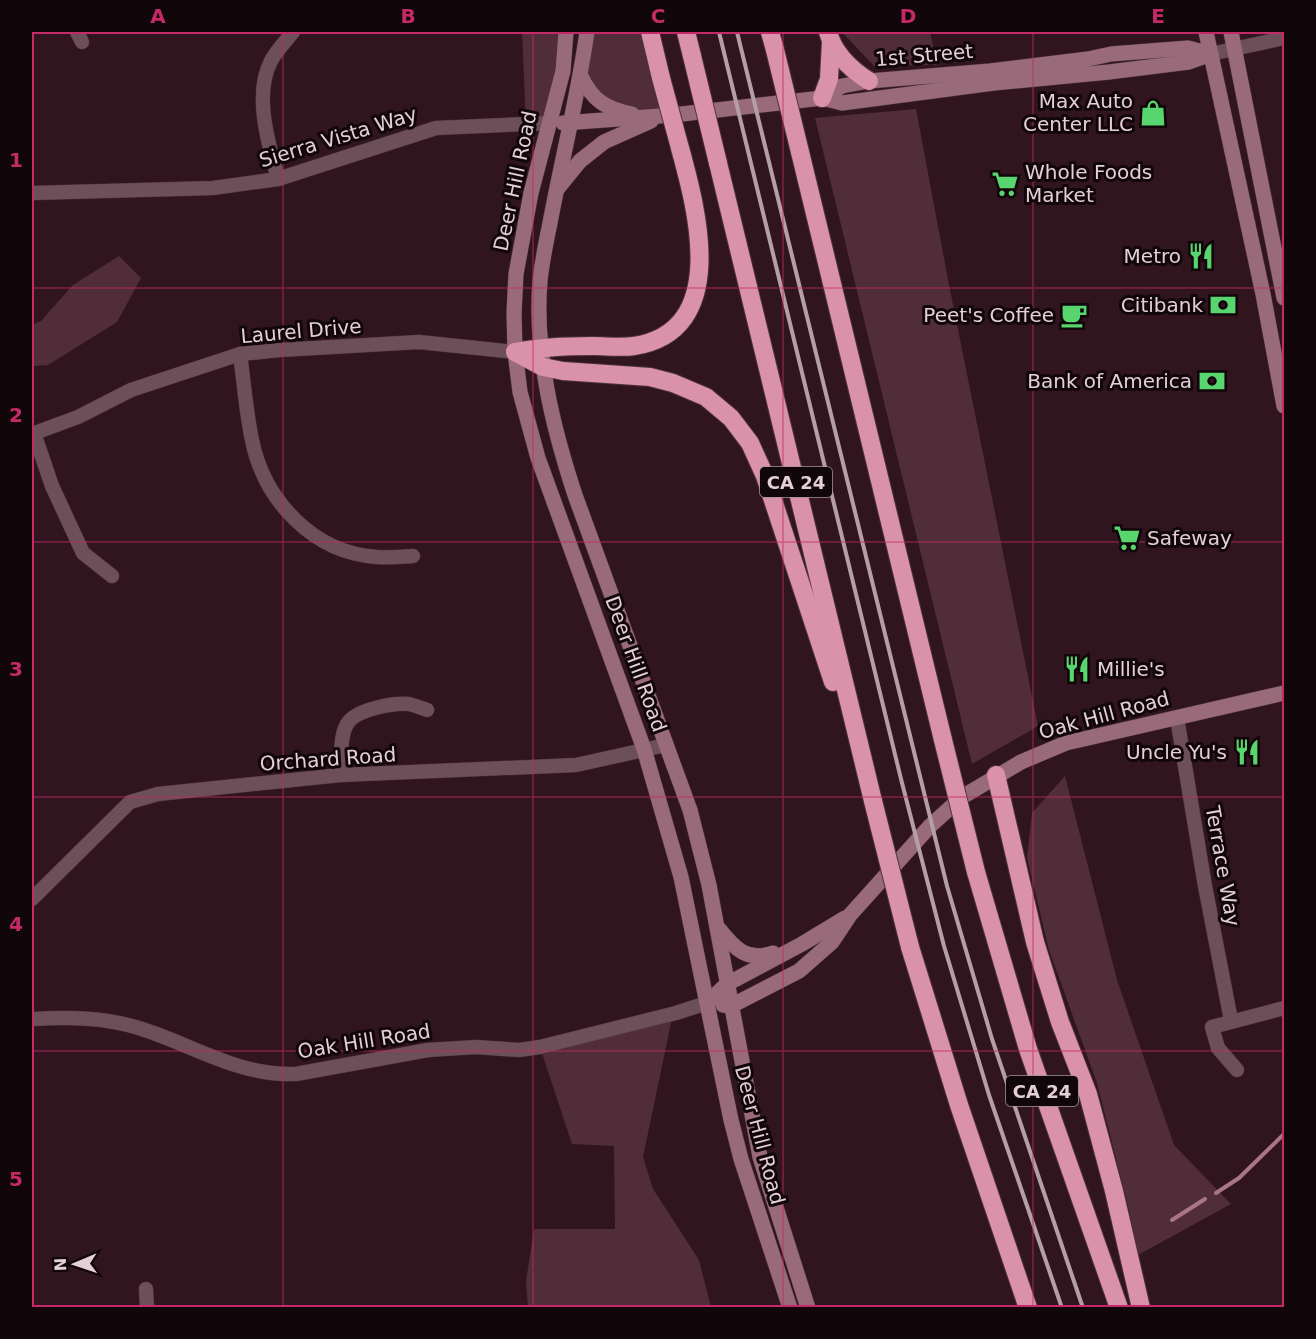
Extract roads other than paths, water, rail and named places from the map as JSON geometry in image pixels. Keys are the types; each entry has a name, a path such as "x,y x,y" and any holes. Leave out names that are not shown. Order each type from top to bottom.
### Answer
{"highway":[{"path":"515,352 539,347 640,345 665,334 684,316 697,290 701,259 694,210 650,32"},
{"name":"CA 24","path":"686,32 910,947 948,1071 1028,1308"},
{"name":"CA 24","path":"770,32 976,872 1028,1049 1119,1308"},
{"path":"829,36 851,69 869,81"},
{"path":"822,98 829,79 829,36"},
{"path":"515,352 543,367 563,371 650,377 674,383 706,397 738,426 755,452 770,488 873,801"},
{"path":"996,775 1035,942 1060,1022 1088,1094 1114,1191 1141,1308"}],"street":[{"path":"278,179 264,126 264,86 270,62 293,32"},
{"name":"Deer Hill Road","path":"566,32 563,71 531,193 516,274 515,352 520,392 538,458 644,749 681,877 736,1140 790,1308"},
{"name":"Deer Hill Road","path":"587,32 581,76 556,190 540,282 539,347 564,463 690,810 718,928 760,1157 808,1308"},
{"path":"1206,32 1263,294 1284,406"},
{"path":"1231,32 1284,298"},
{"name":"1st Street","path":"548,123 656,116 822,98 842,102 1188,62 1211,54 1284,38"},
{"name":"1st Street","path":"822,98 842,86 869,81 990,71 1111,54 1188,48 1211,54"},
{"path":"1057,77 1068,69 1080,68 1088,59"},
{"path":"581,76 588,92 601,103 621,112 656,116"},
{"path":"556,190 580,161 604,142 656,116"},
{"name":"Sierra Vista Way","path":"32,193 213,188 278,179 436,128 548,123"},
{"name":"Laurel Drive","path":"33,434 78,417 131,390 240,354 418,342 515,352"},
{"path":"240,354 252,441 267,483 296,523 325,541 349,551 375,557 413,556"},
{"path":"33,434 52,486 83,553 112,576"},
{"name":"Oak Hill Road","path":"32,1019 73,1017 141,1029 236,1066 275,1074 296,1074 428,1050 476,1047 519,1050 540,1047 707,1004 731,1006 800,971 832,942 850,915 930,826 962,797 996,775 1066,743 1284,693"},
{"path":"341,775 343,739 348,722 362,712 382,706 409,704 427,710"},
{"name":"Terrace Way","path":"1178,718 1231,1020"},
{"name":"Orchard Road","path":"32,899 130,802 159,794 341,775 576,765 666,745"},
{"name":"Oak Hill Road","path":"707,1004 727,984 802,944 850,915"},
{"path":"718,928 733,947 760,958 802,944"},
{"path":"1237,1070 1218,1048 1212,1027 1231,1020 1284,1008"},
{"path":"146,1289 147,1308"}],"waterway":[{"path":"1216,1193 1239,1178 1284,1134"},
{"path":"1172,1220 1205,1199"}],"railway":[{"path":"719,32 901,779 944,946 989,1095 1062,1308"},
{"path":"737,32 947,886 992,1039 1083,1308"}],"place":[{"name":"Max Auto Center LLC","path":"1153,113"},
{"name":"Whole Foods Market","path":"1005,184"},
{"name":"Metro","path":"1201,256"},
{"name":"Citibank","path":"1223,305"},
{"name":"Peet's Coffee","path":"1074,315"},
{"name":"Bank of America","path":"1212,381"},
{"name":"Safeway","path":"1127,538"},
{"name":"Millie's","path":"1077,669"},
{"name":"Uncle Yu's","path":"1247,752"}]}
